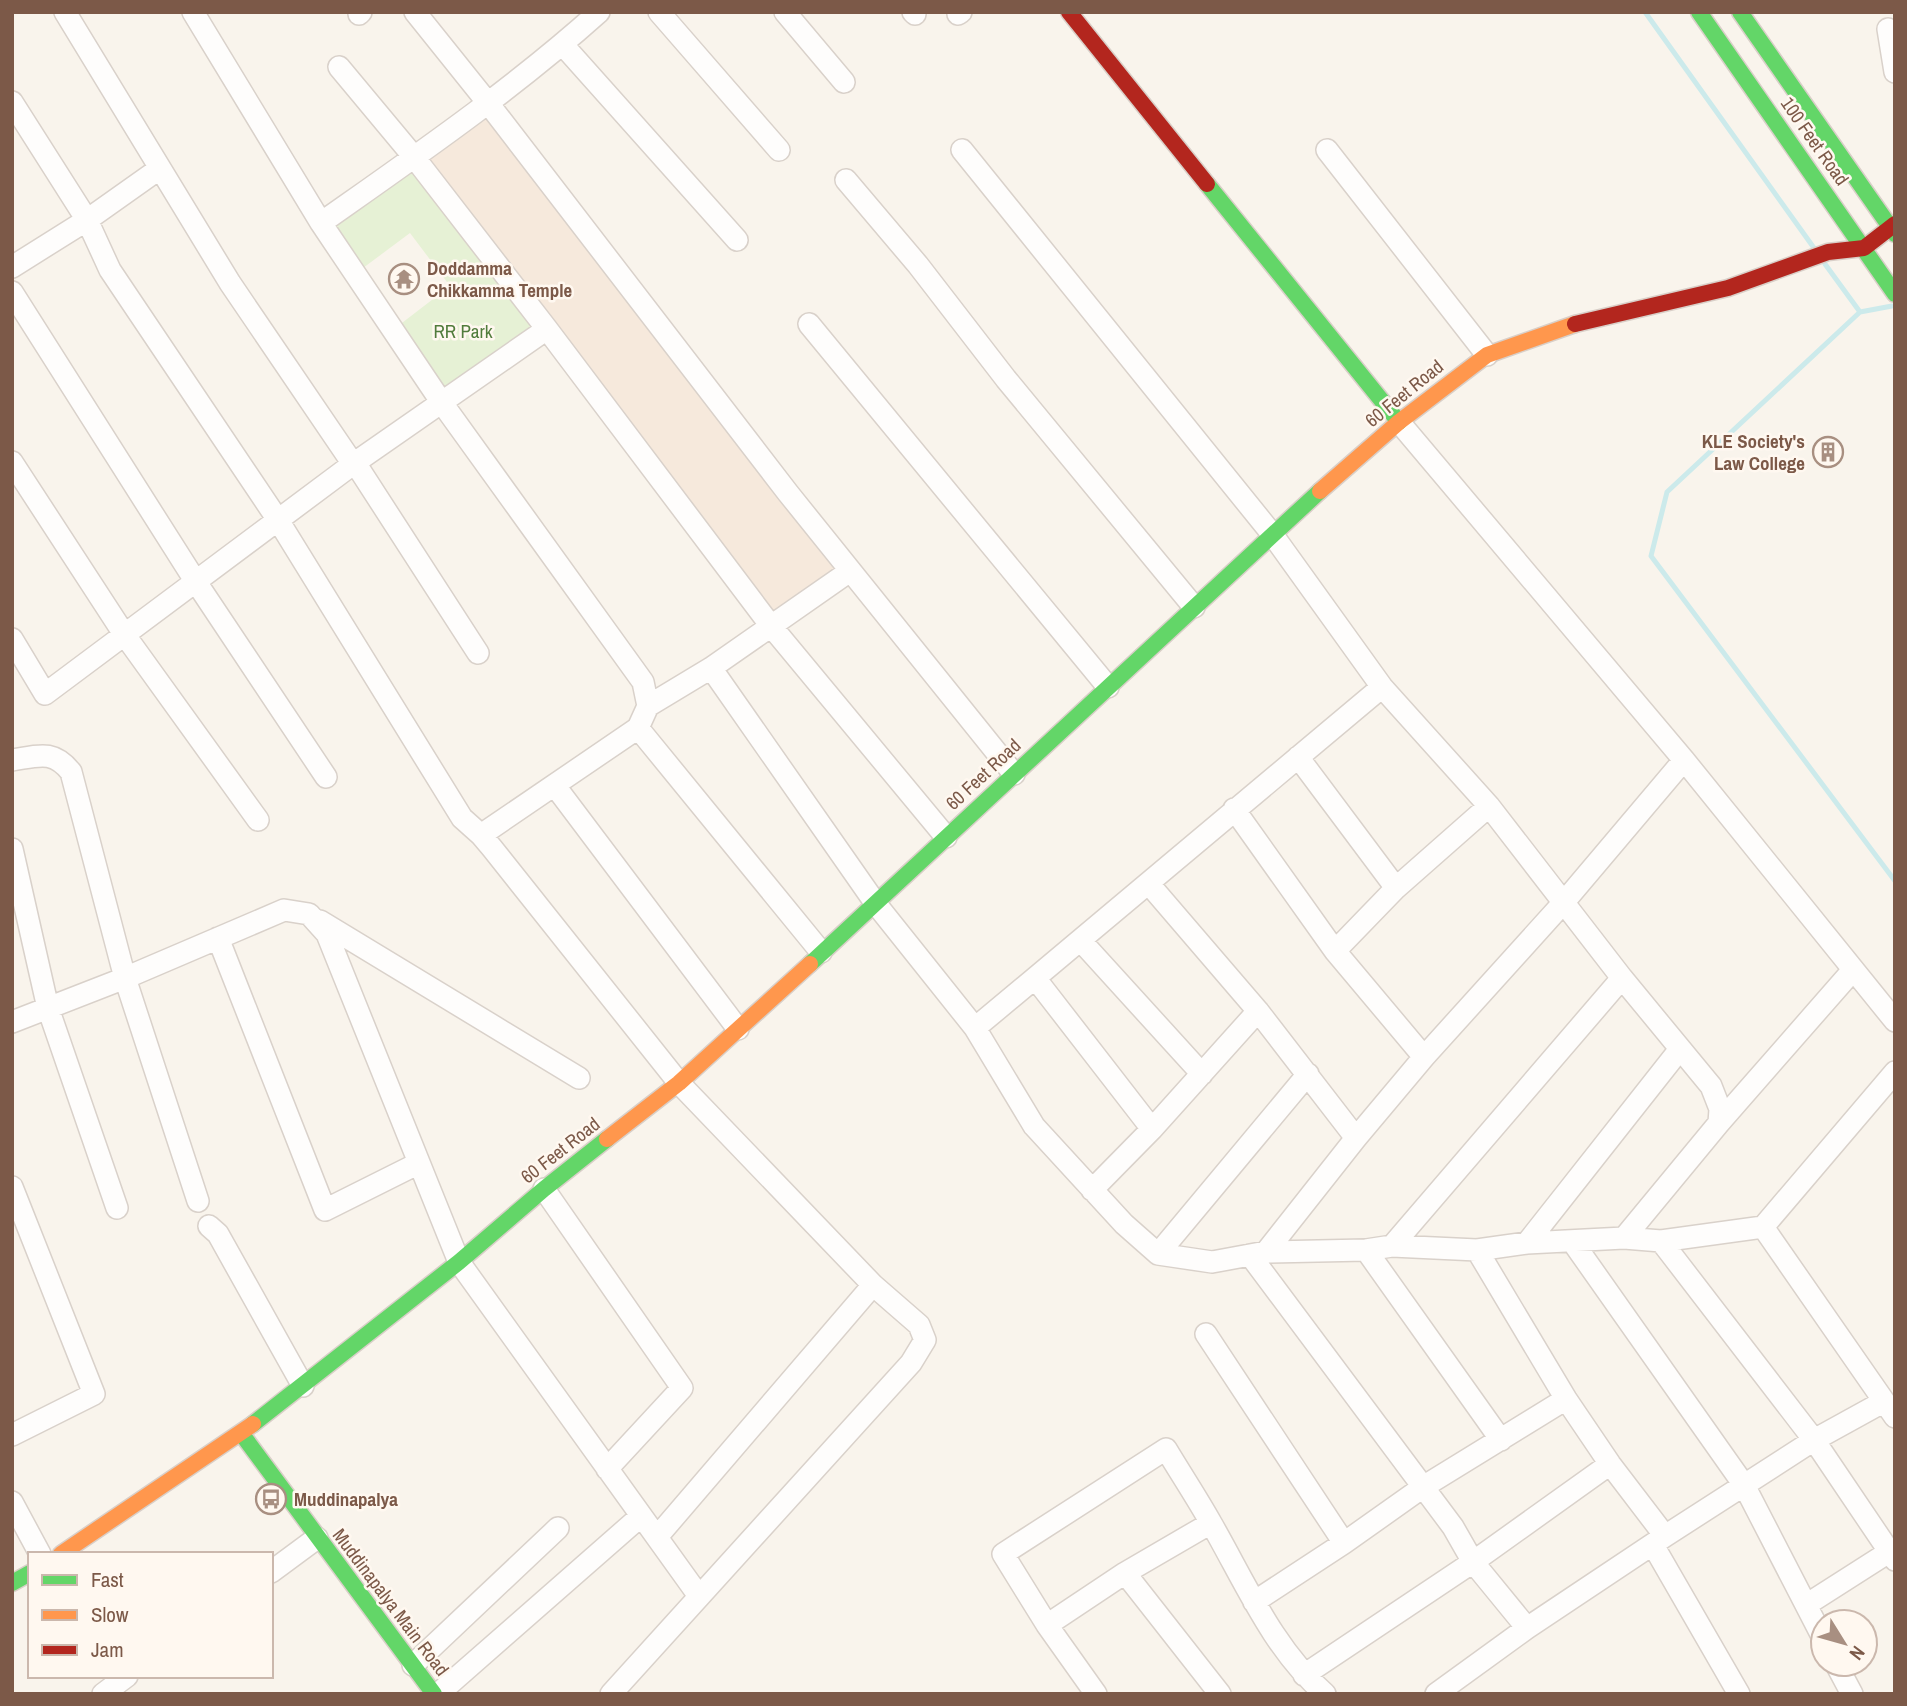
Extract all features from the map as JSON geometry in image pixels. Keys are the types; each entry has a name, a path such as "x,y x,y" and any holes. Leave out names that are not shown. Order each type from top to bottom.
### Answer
{"street":[{"path":"65,12 230,283 361,472 478,653"},
{"path":"193,12 321,223 442,403 643,682 648,706"},
{"path":"415,12 850,571 1014,774"},
{"path":"321,223 488,103 563,45 599,12"},
{"path":"659,12 779,150"},
{"path":"785,12 844,82"},
{"path":"1069,12 1399,422 1684,760 1895,1021"},
{"name":"100 Feet Road","path":"1699,12 1866,211 1893,228"},
{"name":"100 Feet Road","path":"1740,12 1866,211 1864,248 1895,294"},
{"path":"1888,29 1895,72"},
{"path":"563,45 737,240"},
{"path":"339,67 414,157 547,329 771,626 946,837"},
{"path":"12,102 87,220 110,270 278,520 461,818 481,835 679,1083 873,1284 919,1325 925,1340 918,1354 611,1694"},
{"path":"962,150 1272,534 1382,687 1489,806 1622,978 1711,1086 1720,1109 1719,1123"},
{"path":"1326,150 1487,355"},
{"path":"12,267 87,220 159,169"},
{"path":"845,180 918,265 1006,379 1194,607"},
{"path":"1827,252 1866,211"},
{"path":"1864,248 1893,228"},
{"name":"60 Feet Road","path":"64,1552 241,1433 303,1386 459,1262 544,1189 679,1083 876,904 1272,534 1399,422 1487,355 1567,326 1728,288 1827,252 1864,248"},
{"path":"12,292 196,582 326,777"},
{"path":"809,324 1108,687"},
{"path":"12,639 45,694 353,464 547,329"},
{"path":"12,461 124,634 258,820"},
{"path":"481,835 638,728 648,706 712,668 850,571"},
{"path":"712,668 876,904 975,1028 1034,1126 1124,1224 1158,1254 1212,1262 1258,1254 1366,1250 1392,1245 1477,1250 1527,1242 1624,1238 1661,1241 1763,1227 1895,1072"},
{"path":"975,1028 1382,687"},
{"path":"638,728 821,953"},
{"path":"12,760 47,755 65,764 71,772 125,978 198,1201"},
{"path":"1298,757 1396,888"},
{"path":"1258,1254 1424,1057 1564,902 1684,760"},
{"path":"555,786 738,1029"},
{"path":"1335,951 1396,888 1489,806"},
{"path":"1234,809 1335,951 1424,1057"},
{"path":"12,849 48,1008 117,1208"},
{"path":"1149,884 1258,1011 1356,1138"},
{"path":"12,1023 284,910 309,914 579,1078"},
{"path":"309,914 327,934 459,1262 699,1596"},
{"path":"218,938 325,1210 419,1163"},
{"path":"1081,941 1202,1073"},
{"path":"1624,1238 1719,1123 1853,970"},
{"path":"1035,978 1152,1129"},
{"path":"1392,1245 1622,978"},
{"path":"1093,1190 1258,1011"},
{"path":"1527,1242 1680,1049"},
{"path":"1158,1254 1308,1074"},
{"path":"12,1187 93,1394 12,1435"},
{"path":"544,1189 682,1388 607,1469"},
{"path":"209,1226 218,1234 303,1386"},
{"path":"1436,1694 1527,1628 1814,1440 1889,1409 1763,1227"},
{"path":"1573,1241 1744,1485 1809,1611"},
{"path":"1661,1241 1814,1440 1892,1556 1806,1605"},
{"path":"1366,1250 1500,1440"},
{"path":"1477,1250 1566,1399 1659,1541 1739,1694"},
{"path":"1258,1254 1453,1527 1474,1562 1527,1628"},
{"path":"657,1537 873,1284"},
{"path":"1206,1334 1344,1543"},
{"path":"1254,1602 1423,1487 1566,1399"},
{"name":"Muddinapalya Main Road","path":"241,1433 436,1694"},
{"path":"1096,1694 1047,1625 1003,1554 1166,1449 1211,1523 1254,1602 1304,1675 1325,1694"},
{"path":"1304,1675 1474,1562 1610,1464"},
{"path":"12,1502 39,1552"},
{"path":"436,1694 641,1516"},
{"path":"1047,1625 1125,1573 1211,1523"},
{"path":"413,1665 558,1528"},
{"path":"273,1571 317,1538"},
{"path":"1125,1573 1220,1694"},
{"path":"12,1583 28,1574"},
{"path":"103,1694 124,1678"}],"shaded area":[{"path":"487,114 835,569 773,617 425,162"}],"green space":[{"name":"RR Park","path":"415,162 537,331 448,395 398,326 450,286 410,233 359,271 326,226"}],"waterway":[{"path":"1645,12 1814,248"},
{"path":"1825,264 1860,312 1667,492 1651,556 1895,881"},
{"path":"1860,312 1892,306"}],"traffic: fast":[{"path":"1699,12 1895,294"},
{"path":"1740,12 1895,234"},
{"path":"1207,184 1399,422"},
{"path":"810,964 1320,491"},
{"path":"253,1424 459,1262 607,1139"},
{"path":"241,1433 434,1694"},
{"path":"12,1583 28,1574"}],"traffic: slow":[{"path":"1320,491 1399,422 1487,355 1575,324"},
{"path":"607,1139 679,1083 810,964"},
{"path":"64,1552 253,1424"}],"traffic: jam":[{"path":"1069,12 1207,184"},
{"path":"1575,324 1728,288 1828,252 1864,248 1895,224"}],"place":[{"name":"Doddamma Chikkamma Temple","path":"404,279"},
{"name":"KLE Society's Law College","path":"1828,452"},
{"name":"Muddinapalya","path":"271,1499"}]}
